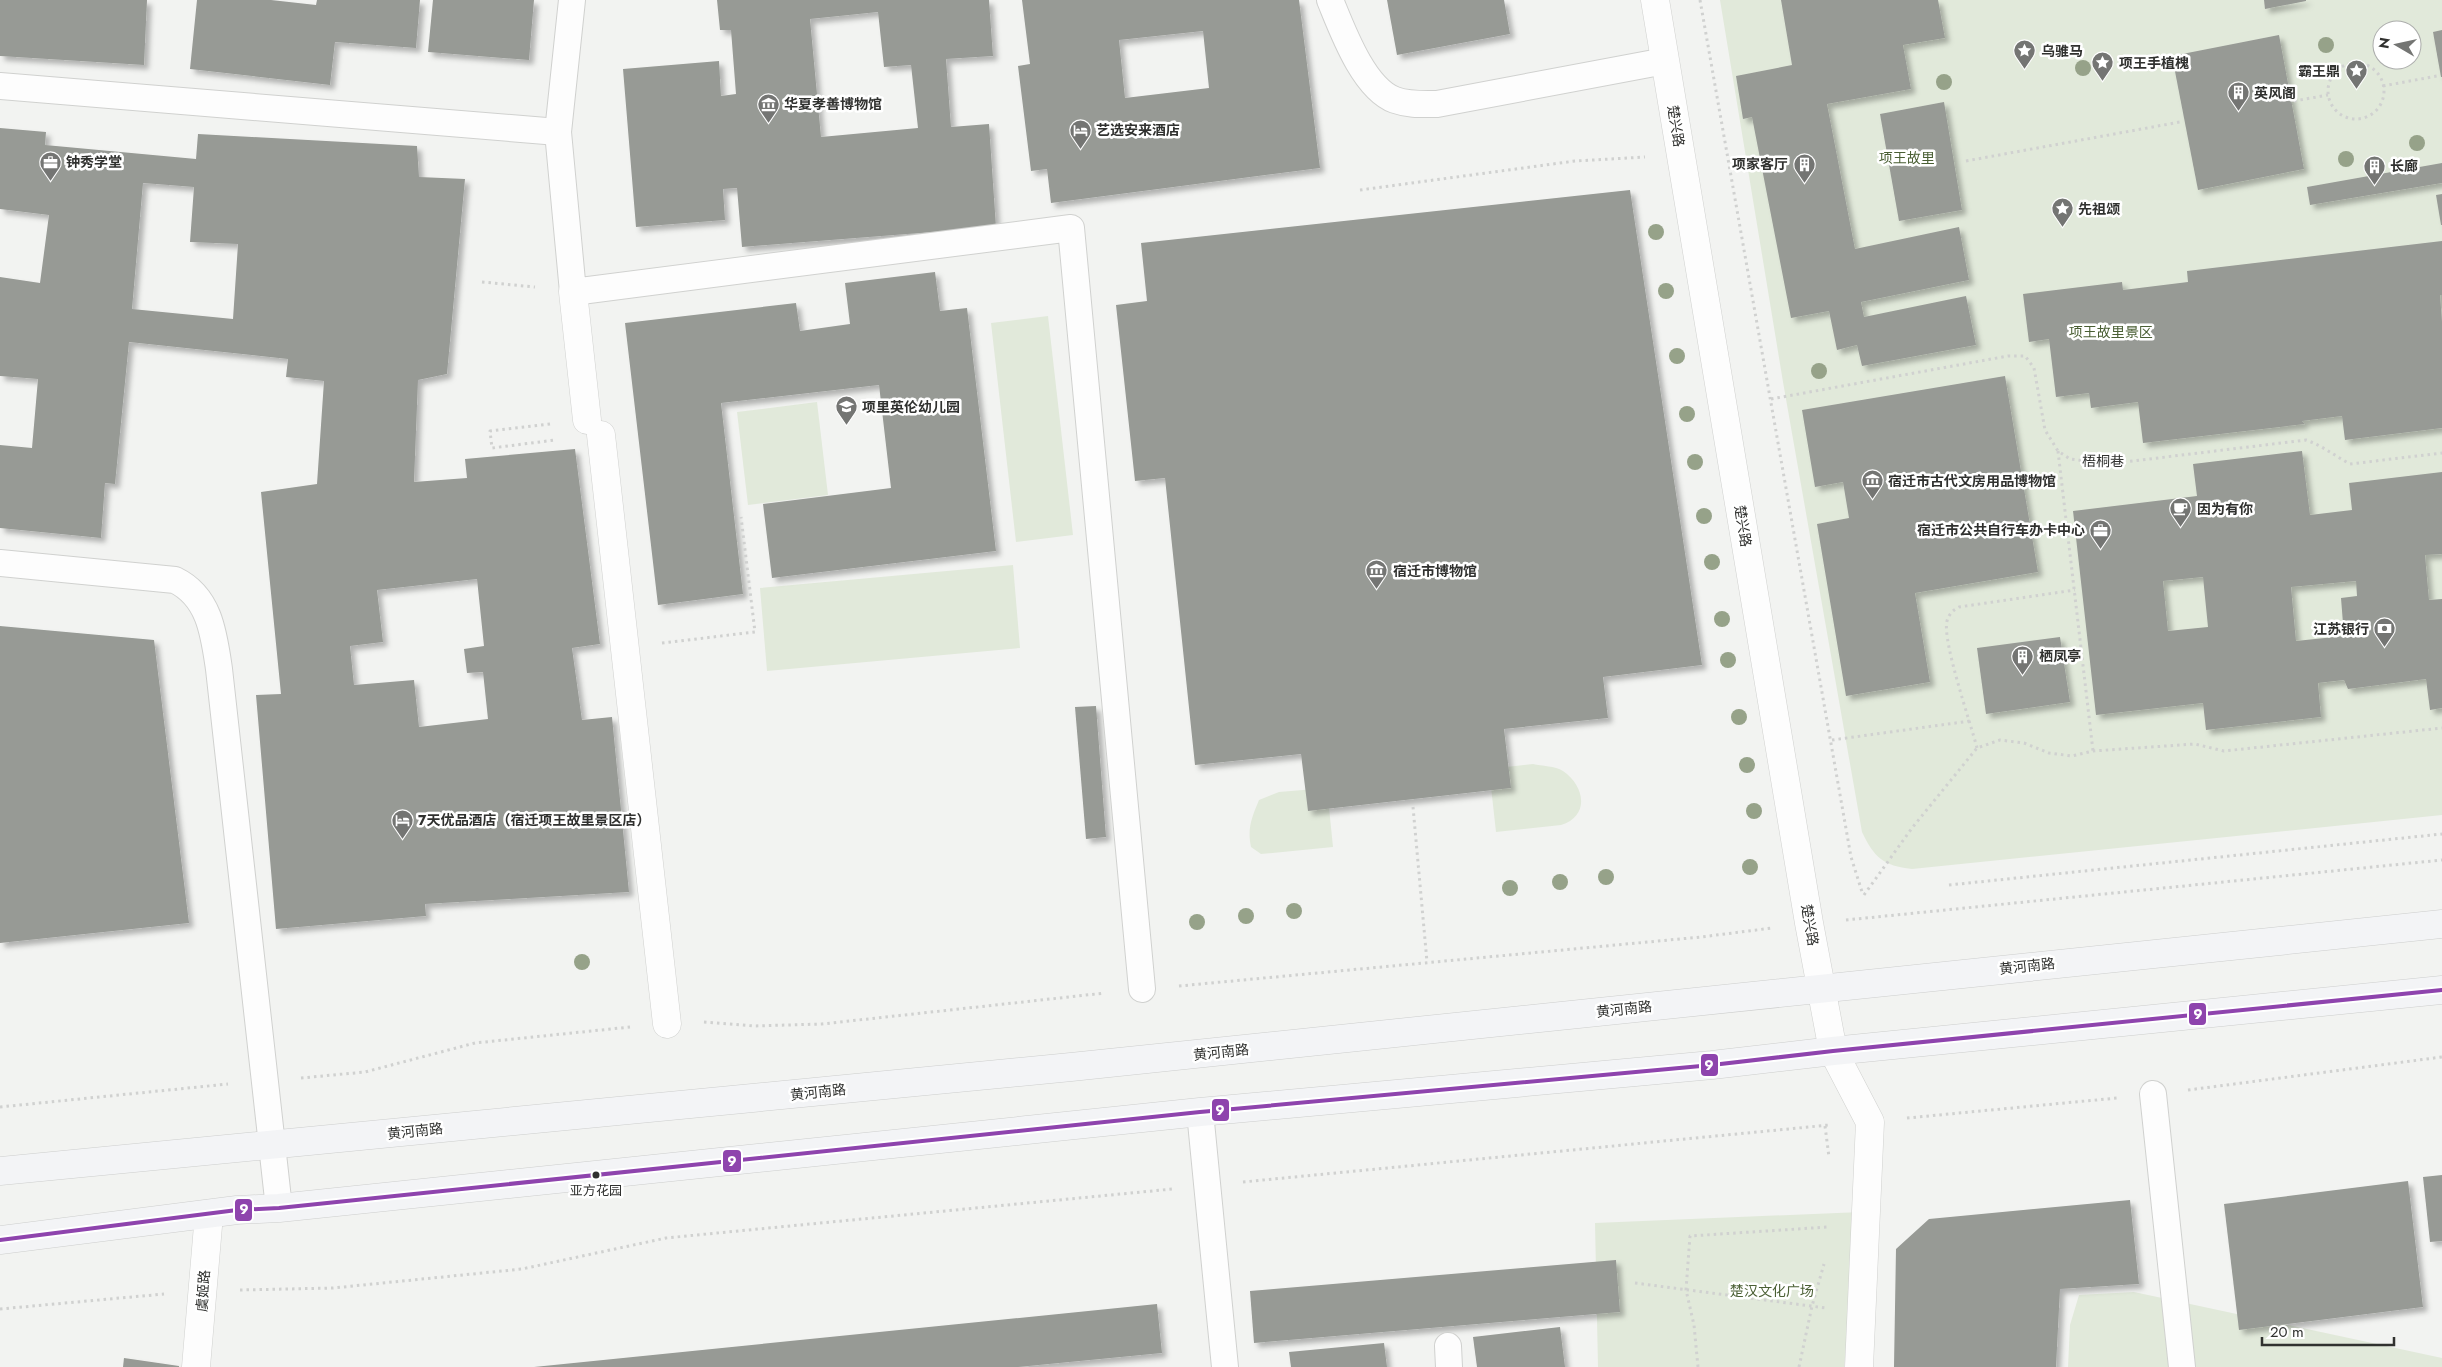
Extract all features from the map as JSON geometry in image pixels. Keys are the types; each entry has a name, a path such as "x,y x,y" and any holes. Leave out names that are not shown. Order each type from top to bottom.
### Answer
{"main road":[{"name":"黄河南路","path":"0,1171 1091,1065 1821,987 2442,924"},
{"path":"0,1240 237,1210 279,1208 1200,1112 1712,1065 1833,1051 2442,990"}],"street":[{"name":"楚兴路","path":"1655,0 1809,923 1833,1051 1870,1122 1859,1367"},
{"path":"573,292 624,647 667,1024"},
{"name":"虞姬路","path":"196,1367 209,1214"}],"lane":[{"path":"572,0 558,132 573,292 1071,228 1142,989"},
{"path":"1330,0 1359,63 1376,85 1393,99 1414,104 1437,104 1665,61"},
{"path":"0,86 558,132"},
{"path":"0,563 176,580 190,590 208,616 219,669 270,1145 279,1208"},
{"path":"2153,1094 2182,1367"},
{"path":"1200,1112 1225,1367"}],"path":[{"path":"1700,0 1852,857 1863,896 1912,828 1977,748 2000,740 2024,743 2049,753 2072,756 2093,751 2195,744 2224,751 2442,728"},
{"path":"2354,64 2371,68 2378,74 2383,86 2382,101 2377,109 2370,115 2362,118 2344,116 2331,103 2328,95 2328,85 2338,70 2354,64"},
{"path":"2383,86 2437,76"},
{"path":"2294,101 2328,95"},
{"path":"1966,161 2180,122"},
{"path":"1360,190 1575,161 1612,158 1681,157"},
{"path":"482,282 573,292"},
{"path":"1771,399 2008,356 2025,356 2034,368 2045,430 2058,451 2093,751"},
{"path":"594,428 492,448 490,431 594,428"},
{"name":"梧桐巷","path":"2058,451 2070,460 2108,464 2306,440 2322,446 2336,457 2350,464 2442,454"},
{"path":"624,647 755,632 741,517"},
{"path":"1977,748 1946,632 1946,622 1953,610 1959,607 2075,590"},
{"path":"1832,740 1970,721"},
{"path":"1413,807 1427,962"},
{"path":"1949,886 2442,834"},
{"path":"0,1107 365,1072 475,1043 699,1022 754,1026 822,1024 1142,989 1691,938 1809,923 2442,860"},
{"path":"1698,1367 1694,1325 1686,1290 1690,1236 1836,1227"},
{"path":"1635,1283 1861,1312"},
{"path":"1799,1367 1812,1306"}],"green space":[{"name":"项王故里景区","path":"1720,0 2442,0 2442,815 1912,869 1902,868 1881,859 1875,854 1862,832 1783,382"},
{"path":"1048,316 1073,535 1016,542 991,323"},
{"path":"817,402 828,495 748,505 737,412"},
{"path":"1013,565 1020,648 767,671 760,588"},
{"path":"1533,764 1560,769 1570,777 1580,792 1580,808 1577,815 1561,825 1496,832 1489,769"},
{"path":"1327,788 1333,847 1261,854 1251,847 1250,828 1259,800 1279,792"},
{"name":"楚汉文化广场","path":"1861,1212 1844,1367 1598,1367 1595,1223"},
{"path":"2134,1292 2442,1358 2442,1367 2068,1367 2070,1325 2079,1295"}],"building":[{"path":"0,0 147,0 144,65 0,56"},
{"path":"197,0 271,0 316,5 317,0 420,0 416,48 335,42 330,85 190,69"},
{"path":"433,0 534,0 529,60 428,52"},
{"path":"717,0 989,0 993,56 946,59 951,127 989,124 996,227 742,247 737,188 723,189 725,220 636,227 623,69 719,61 721,96 736,94 731,30 720,30","holes":["878,12 884,67 911,65 918,128 821,137 810,19"]},
{"path":"1022,0 1299,0 1320,168 1051,203 1047,169 1031,171 1018,66 1030,64","holes":["1203,31 1209,88 1125,98 1119,40"]},
{"path":"1387,0 1504,0 1510,34 1397,55"},
{"path":"1781,0 1938,0 1945,38 1903,45 1911,89 1827,104 1855,249 1959,227 1969,280 1861,302 1864,317 1966,296 1976,345 1862,366 1857,345 1837,350 1829,311 1791,318 1752,117 1743,119 1736,76 1792,65"},
{"path":"2264,0 2306,0 2306,1 2265,9"},
{"path":"2442,30 2442,77 2441,77 2433,32"},
{"name":"英风阁","path":"2279,35 2304,169 2198,190 2172,56"},
{"path":"1944,102 1962,210 1899,221 1880,114"},
{"path":"0,128 46,132 45,145 196,159 198,134 417,146 419,177 465,179 447,374 418,380 414,482 467,478 465,459 575,449 600,644 572,648 582,720 612,717 629,892 425,904 426,916 276,929 256,695 281,694 261,492 317,484 324,381 286,377 288,359 129,342 115,484 105,483 101,538 0,528 0,445 32,448 38,379 0,376 0,277 40,283 49,215 0,209","holes":["143,183 194,187 190,242 238,244 233,319 132,309","477,579 484,646 464,649 467,673 483,672 488,719 419,727 414,680 354,685 350,646 383,642 377,590"]},
{"name":"长廊","path":"2442,163 2442,183 2310,205 2307,187"},
{"path":"1630,190 1702,665 1603,677 1608,718 1504,729 1511,788 1308,811 1301,754 1195,765 1165,478 1135,481 1116,305 1147,301 1141,243"},
{"path":"2442,194 2442,225 2441,225 2436,195"},
{"path":"2442,241 2442,295 2440,295 2442,322 2442,428 2345,440 2342,416 2302,421 2305,424 2143,443 2138,402 2091,408 2089,393 2056,397 2049,339 2029,342 2023,294 2122,282 2123,290 2188,282 2187,271"},
{"path":"935,272 940,311 967,308 996,551 772,578 763,504 891,488 879,385 721,403 743,594 658,605 625,323 796,303 800,331 850,324 845,283"},
{"path":"2005,376 2038,572 1915,593 1930,682 1846,696 1817,524 1849,518 1843,482 1815,487 1802,410"},
{"path":"2302,451 2310,515 2352,510 2349,483 2442,472 2442,554 2425,555 2429,600 2442,599 2442,708 2430,710 2426,679 2348,689 2344,680 2318,683 2321,717 2206,730 2203,703 2096,715 2073,511 2197,496 2193,464","holes":["2203,577 2208,627 2168,631 2163,581","2356,581 2357,596 2341,598 2344,636 2296,641 2291,587"]},
{"path":"0,626 154,640 189,923 0,943"},
{"name":"栖凤亭","path":"2060,637 2070,702 1986,714 1977,648"},
{"path":"1096,706 1106,837 1086,839 1075,707"},
{"path":"2442,1175 2442,1241 2430,1242 2423,1177"},
{"path":"2408,1181 2423,1307 2239,1330 2224,1204"},
{"path":"2130,1200 2139,1284 2060,1289 2056,1367 1894,1367 1896,1249 1929,1219"},
{"path":"1616,1260 1620,1312 1254,1343 1250,1291"},
{"path":"1157,1304 1162,1353 1018,1367 534,1367"},
{"path":"1560,1327 1565,1367 1477,1367 1473,1337"},
{"path":"1384,1343 1387,1367 1291,1367 1289,1352"},
{"path":"124,1358 179,1366 179,1367 123,1367"}],"transit line":[{"name":"9","path":"0,1240 237,1210 279,1208 1200,1112 1712,1065 1833,1051 2442,990"}],"place":[{"name":"乌骓马","path":"2025,70"},
{"name":"项王手植槐","path":"2103,82"},
{"name":"霸王鼎","path":"2356,90"},
{"name":"英风阁","path":"2238,112"},
{"name":"华夏孝善博物馆","path":"768,123"},
{"name":"艺选安来酒店","path":"1080,149"},
{"name":"钟秀学堂","path":"50,181"},
{"name":"项家客厅","path":"1804,183"},
{"name":"长廊","path":"2374,185"},
{"name":"先祖颂","path":"2062,228"},
{"name":"项里英伦幼儿园","path":"846,426"},
{"name":"宿迁市古代文房用品博物馆","path":"1872,500"},
{"name":"因为有你","path":"2181,528"},
{"name":"宿迁市公共自行车办卡中心","path":"2101,549"},
{"name":"宿迁市博物馆","path":"1377,590"},
{"name":"江苏银行","path":"2385,648"},
{"name":"栖凤亭","path":"2023,675"},
{"name":"7天优品酒店（宿迁项王故里景区店）","path":"402,839"},
{"name":"亚方花园","path":"596,1175"}],"park label":[{"name":"项王故里","path":"1907,158"}]}
